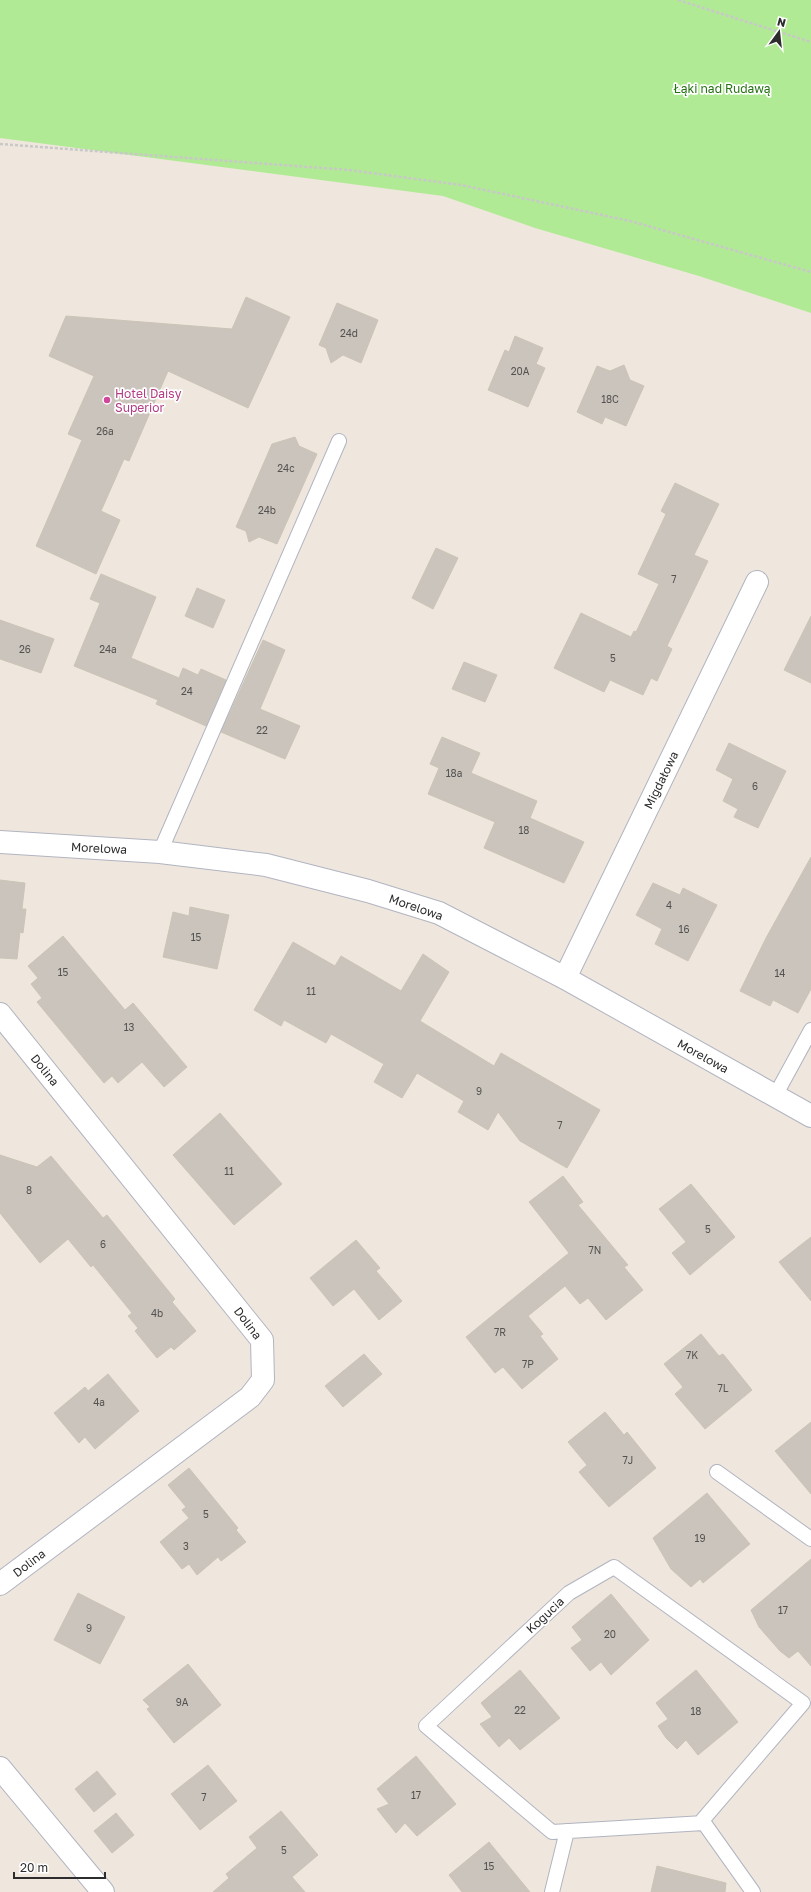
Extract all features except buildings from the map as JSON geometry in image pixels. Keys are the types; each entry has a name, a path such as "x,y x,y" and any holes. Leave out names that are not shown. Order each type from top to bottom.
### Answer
{"street":[{"name":"Migdałowa","path":"565,978 757,582"},
{"name":"Morelowa","path":"0,842 160,852 266,865 368,891 439,913 565,978 811,1116"},
{"name":"Dolina","path":"0,1014 262,1340 263,1380 250,1398 0,1584"},
{"path":"0,1768 104,1892"}],"lane":[{"path":"160,852 339,442"},
{"path":"775,1096 811,1030"},
{"path":"717,1472 811,1539"},
{"name":"Kogucia","path":"614,1567 803,1703 700,1823 552,1832 426,1726 569,1593 614,1567"},
{"path":"700,1823 704,1823 753,1892"},
{"path":"552,1892 567,1831"}],"path":[{"path":"678,0 811,42"},
{"path":"0,144 349,170 461,185 630,221 811,272"}],"green space":[{"name":"Łąki nad Rudawą","path":"0,0 811,0 811,313 699,276 535,228 443,196 0,138"}],"place":[{"name":"Hotel Daisy Superior","path":"107,400"}]}
